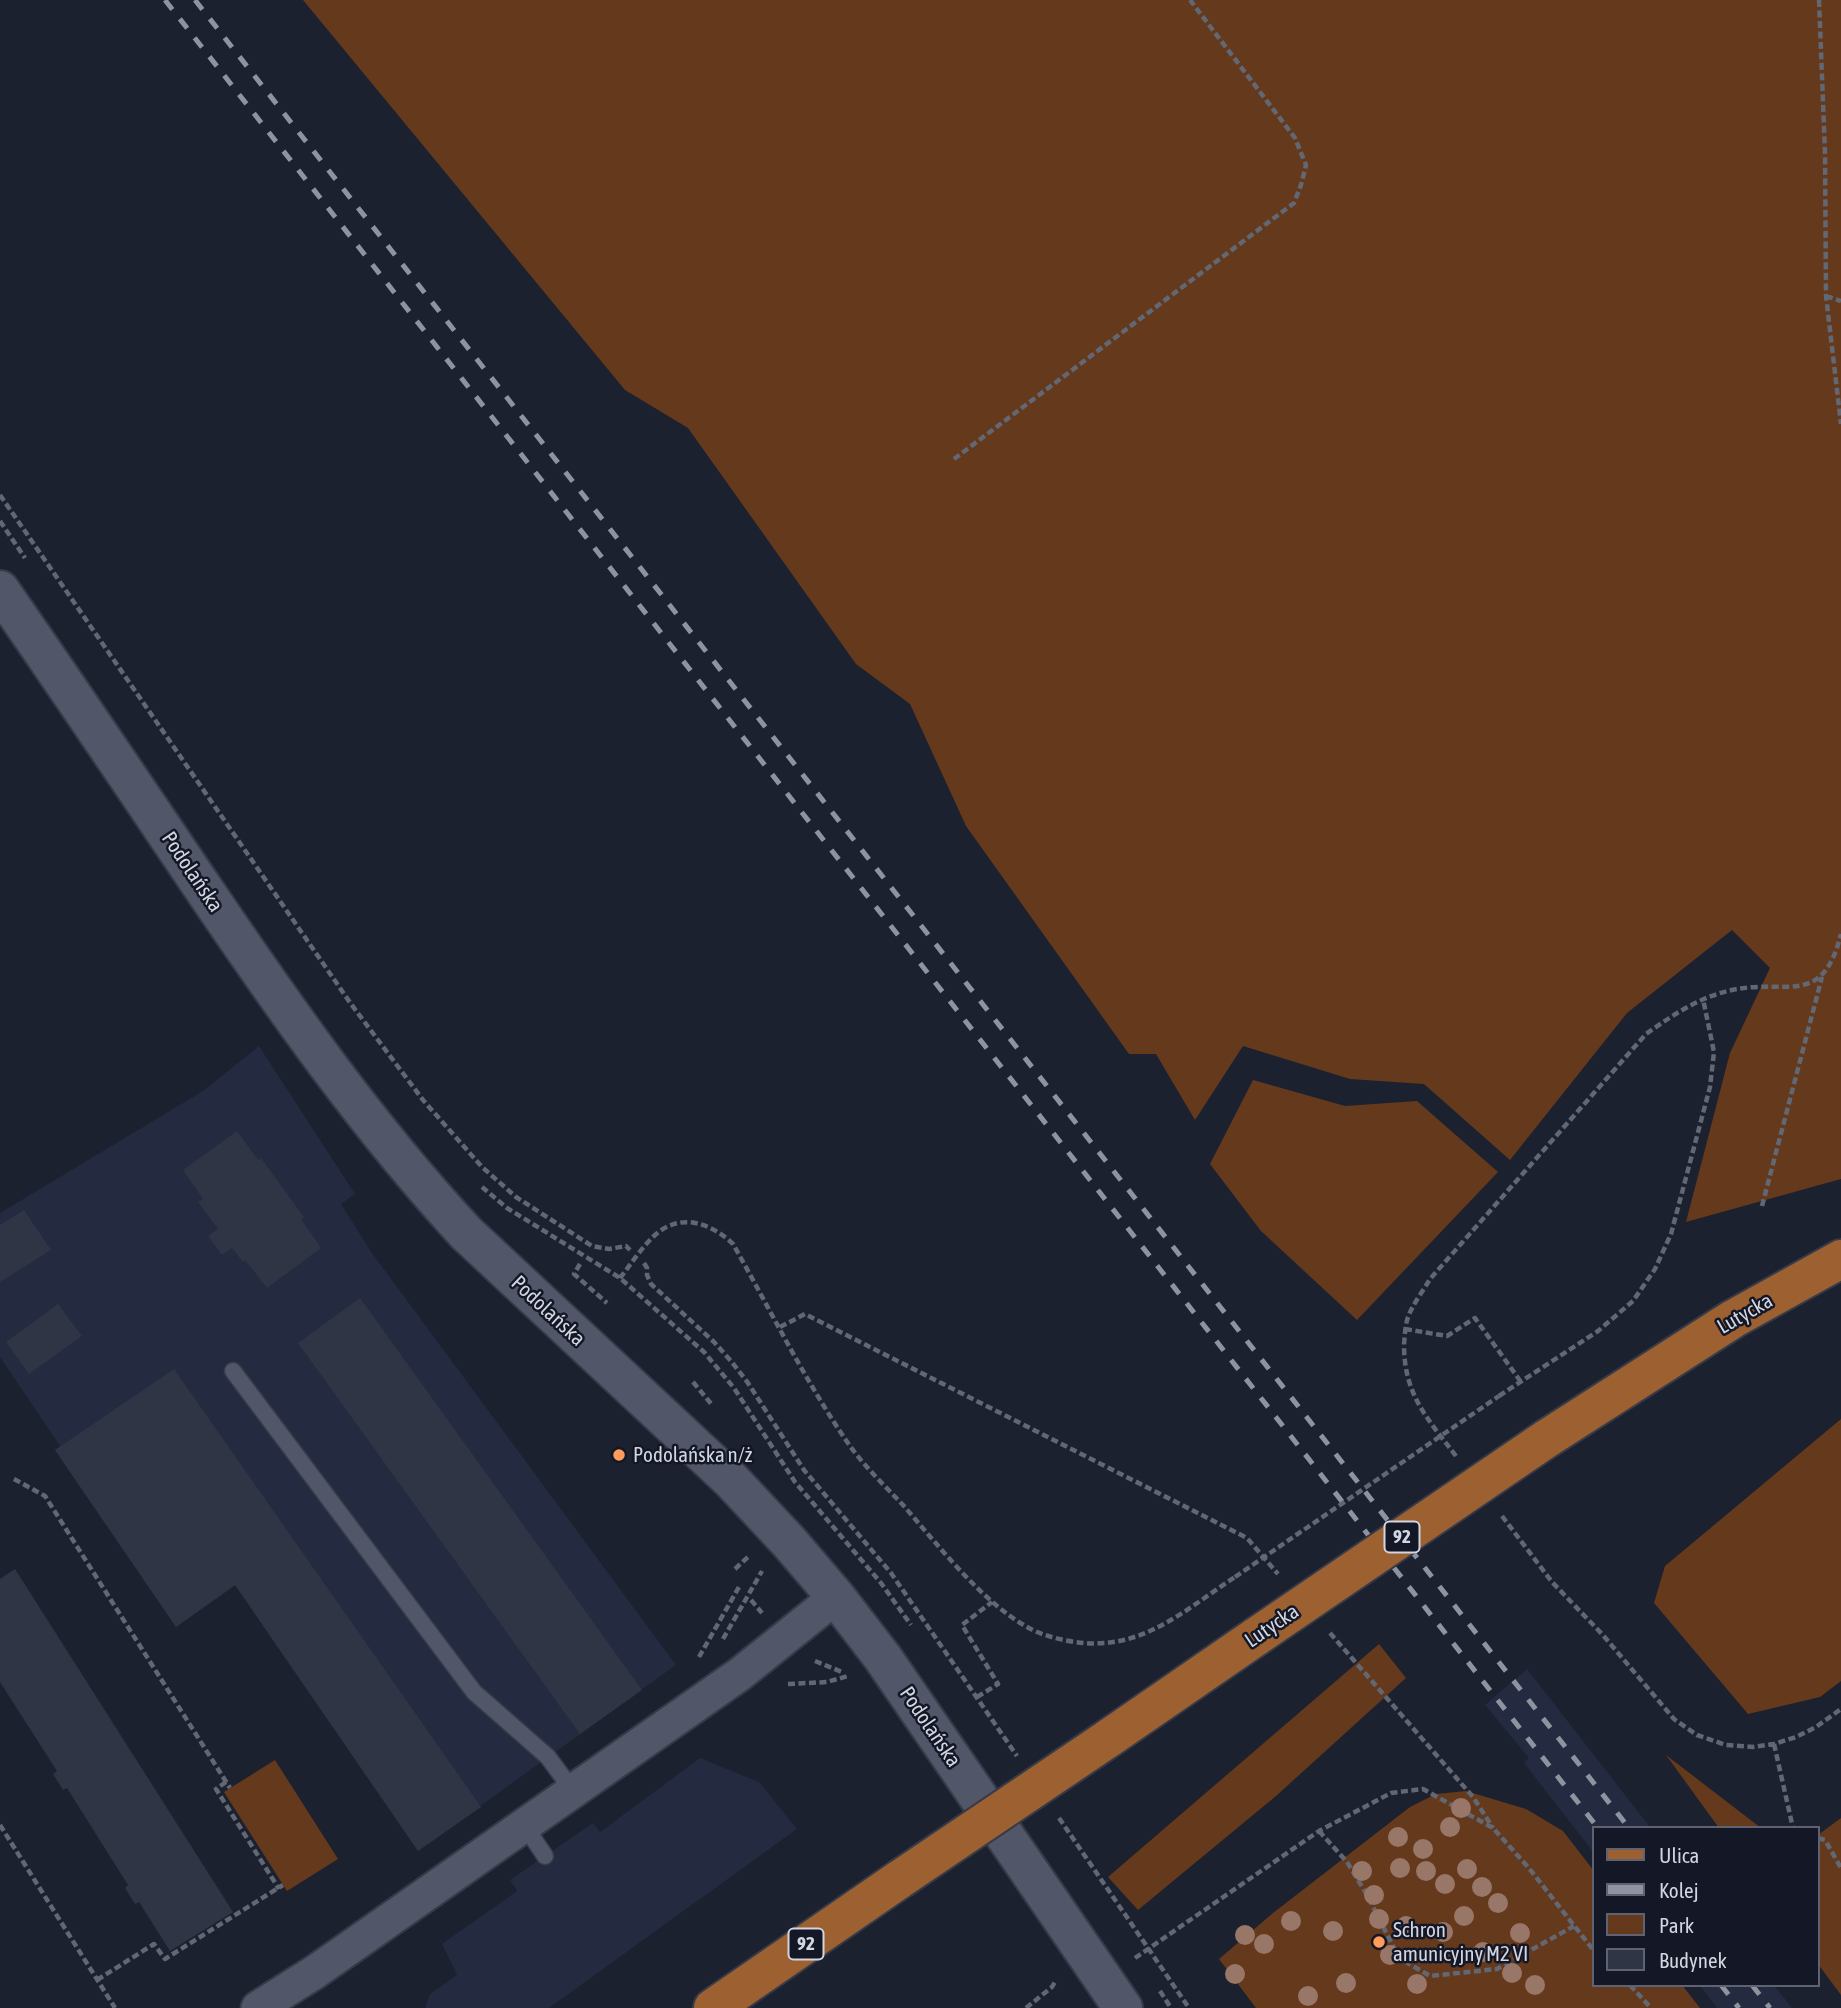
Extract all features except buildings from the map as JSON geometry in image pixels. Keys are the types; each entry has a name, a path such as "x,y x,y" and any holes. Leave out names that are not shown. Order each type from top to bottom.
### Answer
{"main road":[{"name":"Lutycka","path":"713,2008 1546,1439 1733,1319 1841,1259"}],"street":[{"name":"Podolańska","path":"0,590 286,1011 383,1138 466,1233 731,1480 779,1530 836,1597 883,1658 1123,2008"},
{"path":"258,2008 315,1972 740,1674 836,1597"}],"lane":[{"path":"233,1371 474,1692 548,1757 573,1791"},
{"path":"525,1826 545,1856"}],"path":[{"path":"954,458 1294,203 1307,165 1295,138 1190,0"},
{"path":"1819,0 1825,153 1826,296 1841,424"},
{"path":"1826,296 1841,301"},
{"path":"0,495 351,1004 423,1100 503,1187 591,1248 626,1246 630,1250"},
{"path":"0,521 28,563"},
{"path":"1762,1206 1822,977 1832,963 1841,934"},
{"path":"620,1278 656,1234 672,1225 687,1222 703,1224 719,1231 733,1244 818,1397 851,1448 992,1602 1028,1628 1067,1642 1104,1643 1139,1637 1167,1622 1235,1577 1598,1331 1633,1301 1656,1269 1671,1234 1710,1087 1714,1052 1703,999 1731,990 1806,986 1822,977"},
{"path":"480,1186 507,1208 620,1278 719,1368 795,1482 881,1583 917,1633 866,1670 845,1678 827,1682 778,1685 740,1674"},
{"path":"644,1263 648,1268 647,1275 651,1284 714,1342 748,1383 819,1495 891,1573 1024,1766"},
{"path":"580,1265 574,1274 607,1303"},
{"path":"780,1327 805,1314 817,1320 1247,1538 1283,1579"},
{"path":"1405,1329 1447,1336 1475,1318 1521,1382"},
{"path":"14,1479 45,1496 230,1788"},
{"path":"722,1641 758,1575 766,1567"},
{"path":"693,1668 739,1587"},
{"path":"977,1697 998,1684 962,1625 992,1602"},
{"path":"1328,1631 1473,1797 1493,1828 1528,1867 1592,1948"},
{"path":"811,1660 843,1672"},
{"path":"1774,1744 1793,1826"},
{"path":"97,1980 154,1944 165,1959 281,1887 216,1789 226,1782"},
{"path":"1143,1967 1136,1956 1320,1831 1391,1793 1423,1789 1493,1828"},
{"path":"1055,1811 1189,2008"},
{"path":"0,1825 115,2008"},
{"path":"1320,1831 1347,1862 1399,1958 1430,1976 1497,1969 1574,1926"},
{"path":"1820,1839 1825,1840 1841,1868"},
{"path":"1157,1987 1171,2008"},
{"path":"1632,1987 1651,2008"},
{"path":"1034,2001 1039,2008"}],"shaded area":[{"path":"259,1046 355,1194 341,1204 372,1253 676,1665 418,1851 236,1585 176,1627 55,1450 60,1446 0,1357 0,1213 203,1091"},
{"path":"1527,1669 1649,1826 1592,1826 1592,1850 1524,1763 1529,1758 1485,1705"},
{"path":"700,1758 759,1782 797,1829 549,2008 425,2008 430,1994 457,1975 442,1944 517,1891 510,1880 593,1823 600,1832"},
{"path":"1701,1987 1776,1987 1792,2008 1717,2008"}],"green space":[{"path":"303,0 1841,0 1841,1179 1686,1222 1730,1053 1770,968 1732,930 1627,1013 1510,1160 1424,1084 1350,1079 1243,1046 1195,1120 1156,1054 1129,1054 966,826 910,704 856,664 688,428 625,390"},
{"path":"1253,1080 1345,1106 1417,1101 1498,1172 1357,1320 1261,1231 1210,1164"},
{"path":"1841,1419 1841,1681 1820,1697 1748,1714 1654,1603 1665,1566"},
{"path":"1379,1644 1406,1678 1276,1796 1138,1910 1108,1877"},
{"path":"1666,1755 1758,1826 1718,1826"},
{"path":"275,1760 338,1859 287,1891 224,1792"},
{"path":"1466,1791 1526,1809 1563,1831 1592,1868 1592,1987 1684,1987 1700,2008 1256,2008 1219,1959 1273,1913 1410,1807 1436,1794"},
{"path":"1841,1818 1841,1995 1820,1967 1820,1834"}],"railway":[{"path":"165,0 1596,1826"},
{"path":"195,0 1627,1826"},
{"path":"1723,1987 1739,2008"},
{"path":"1754,1987 1770,2008"}],"place":[{"name":"Podolańska n/ż","path":"619,1455"},
{"name":"Schron amunicyjny M2 VI","path":"1379,1942"}]}
